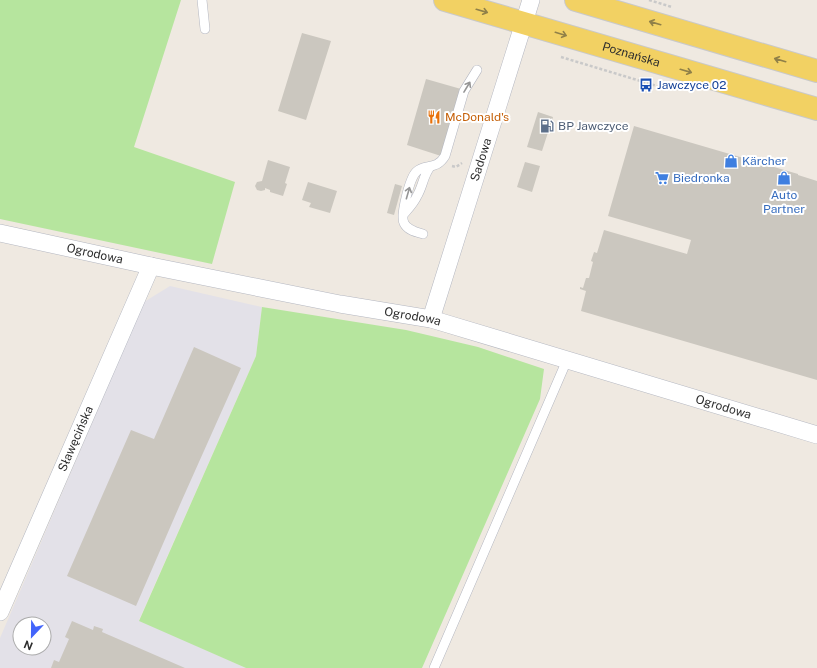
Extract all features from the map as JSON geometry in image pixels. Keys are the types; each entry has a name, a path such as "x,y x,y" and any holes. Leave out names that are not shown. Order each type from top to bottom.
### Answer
{"main road":[{"name":"Poznańska","path":"445,0 817,109"},
{"path":"576,0 817,71"}],"street":[{"name":"Sadowa","path":"431,319 531,0"},
{"name":"Ogrodowa","path":"0,233 151,266 340,304 431,319 817,436"},
{"name":"Sławęcińska","path":"0,612 151,266"}],"lane":[{"path":"202,0 205,29"},
{"path":"423,234 408,228 404,223 403,208 413,176 423,167 430,167 440,162 445,156 464,91 477,70"},
{"path":"434,668 567,360"}],"shaded area":[{"path":"170,286 262,307 256,356 139,620 246,668 0,668 0,638 144,302"}],"green space":[{"path":"0,0 181,0 134,147 235,182 212,264 0,219"},
{"path":"262,307 406,330 478,347 544,369 540,399 422,668 246,668 139,621 256,356"}],"building":[{"path":"302,33 331,41 306,120 278,111"},
{"name":"McDonald's","path":"426,79 461,89 441,156 407,145"},
{"path":"538,112 553,117 542,151 527,147"},
{"path":"634,126 798,174 817,181 817,380 581,311 586,291 580,289 580,287 583,288 586,278 589,278 593,262 591,261 594,252 597,253 604,230 687,254 691,240 608,216"},
{"path":"268,160 290,167 283,196 270,192 270,190 265,188 265,190 261,191 257,190 255,186 257,182 262,181"},
{"path":"525,162 540,166 532,192 517,187"},
{"path":"308,182 337,191 330,213 309,207 311,203 302,200"},
{"path":"395,184 402,186 394,215 387,213"},
{"path":"194,347 241,368 136,606 67,576 131,430 154,439"},
{"path":"72,621 93,630 94,626 103,629 102,632 185,668 51,668 54,660 59,662 69,639 65,637"}],"place":[{"name":"Jawczyce 02","path":"646,85"},
{"name":"McDonald's","path":"434,117"},
{"name":"BP Jawczyce","path":"547,126"},
{"name":"Kärcher","path":"731,161"},
{"name":"Biedronka","path":"662,178"},
{"name":"Auto Partner","path":"784,178"}]}
